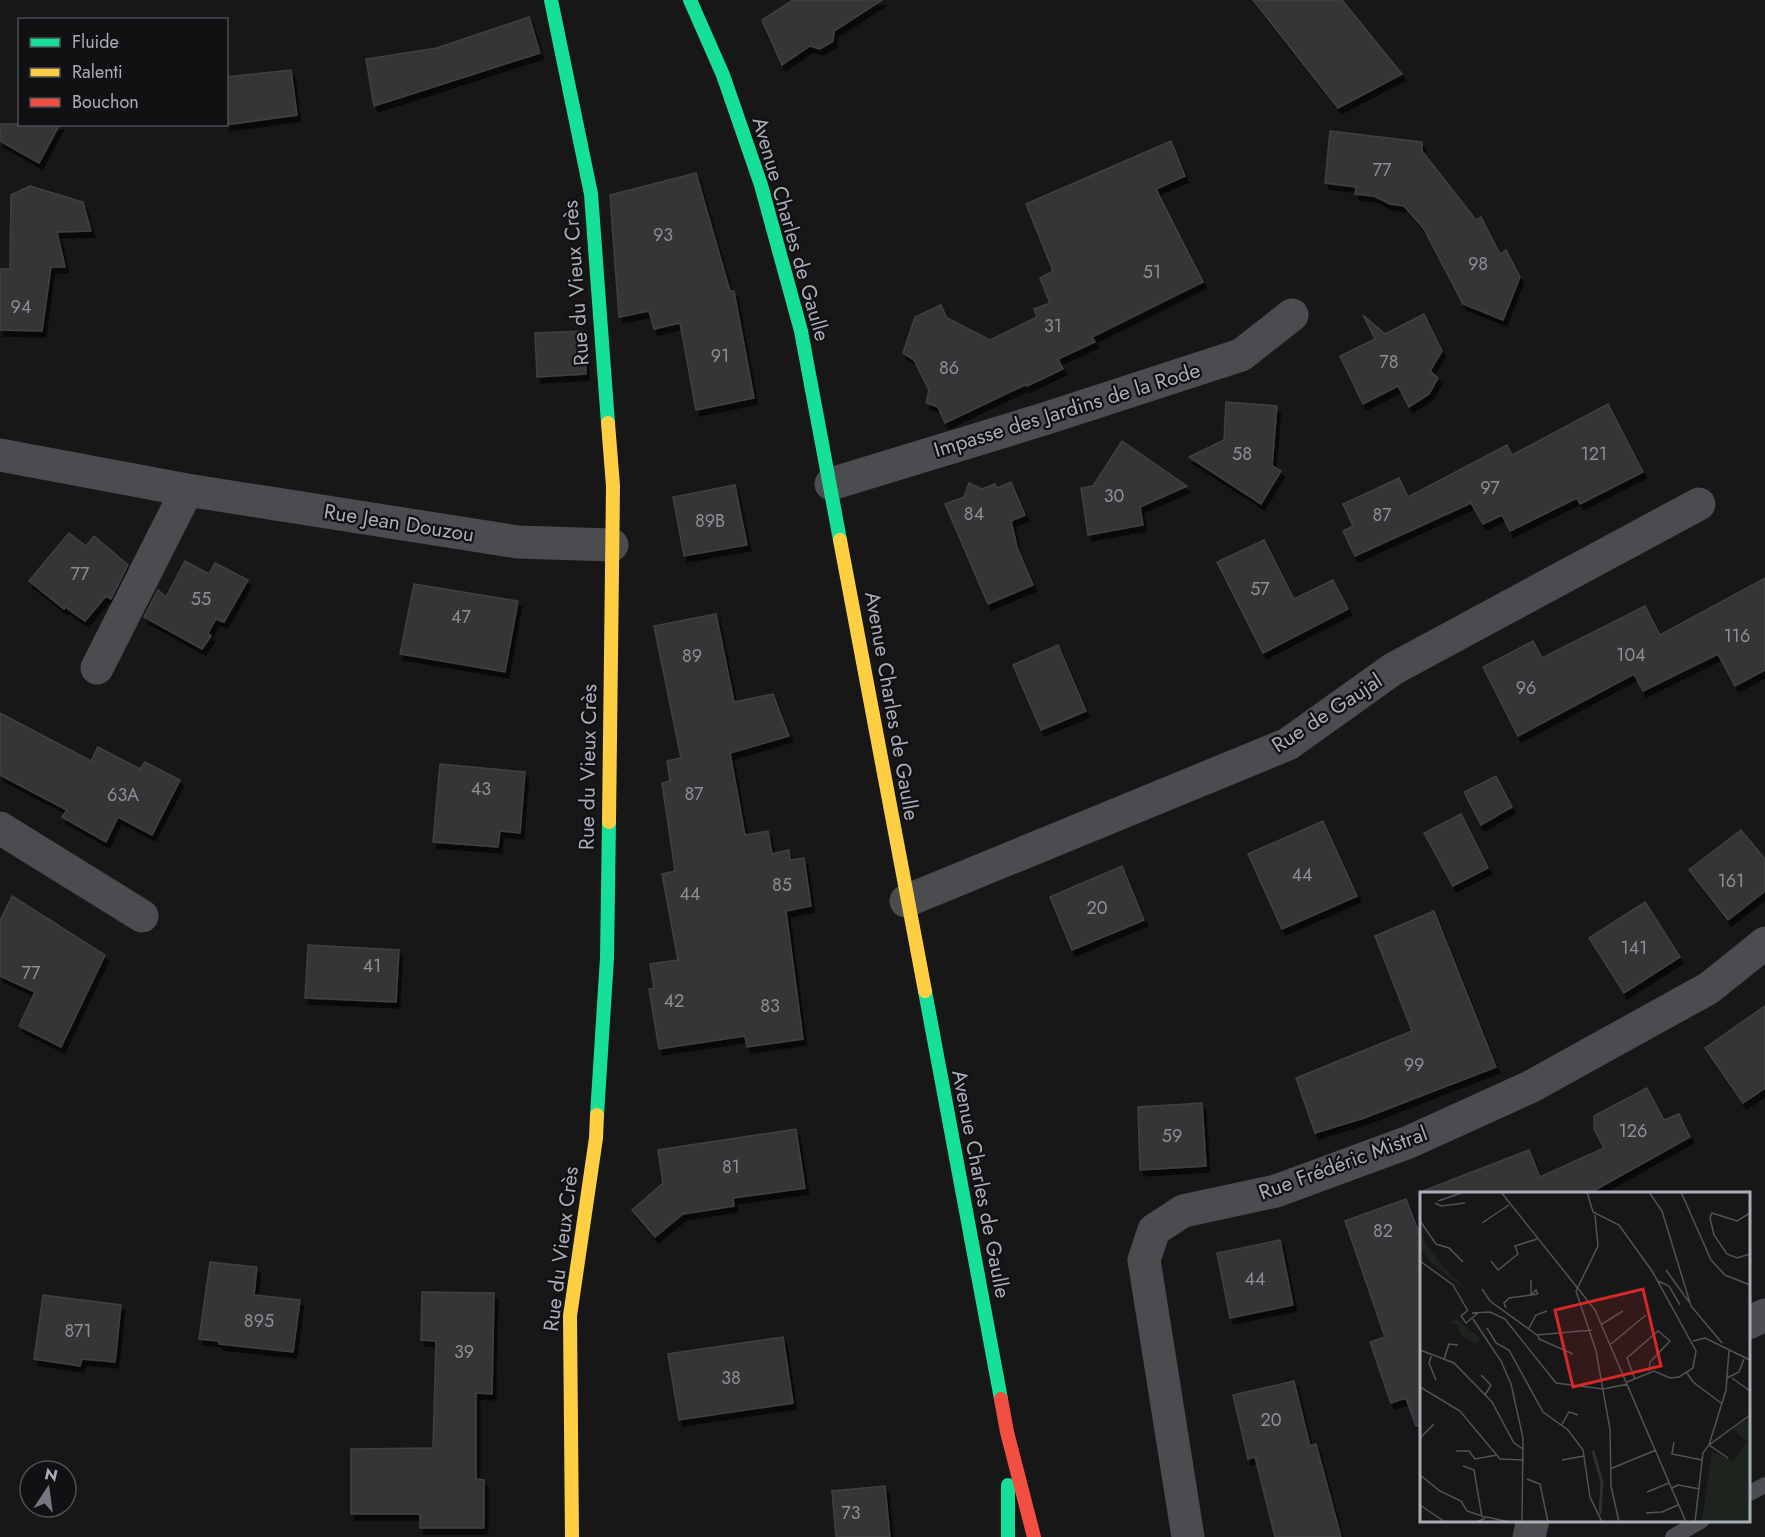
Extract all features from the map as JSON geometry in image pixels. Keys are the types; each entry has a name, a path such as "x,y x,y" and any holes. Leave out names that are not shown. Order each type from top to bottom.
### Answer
{"main road":[{"name":"Rue du Vieux Crès","path":"551,0 591,194 613,486 607,958 596,1138 570,1316 572,1537"},
{"name":"Avenue Charles de Gaulle","path":"690,0 723,75 761,185 801,331 1007,1432 1034,1537"},
{"name":"Avenue Charles de Gaulle","path":"1007,1432 1008,1537"}],"street":[{"name":"Impasse des Jardins de la Rode","path":"831,484 1241,356 1292,315"},
{"name":"Rue Jean Douzou","path":"0,455 187,490 518,542 612,545"},
{"path":"97,668 187,490"},
{"name":"Rue de Gaujal","path":"906,901 1288,744 1394,669 1699,504"},
{"path":"0,828 142,916"},
{"name":"Rue Frédéric Mistral","path":"1188,1537 1144,1260 1154,1230 1183,1211 1276,1191 1409,1142 1530,1087 1709,988 1765,944"},
{"path":"1750,1322 1765,1315"},
{"path":"1529,1537 1533,1522"}],"lane":[{"path":"1750,1493 1765,1485"},
{"path":"1673,1537 1700,1522"}],"building":[{"path":"793,0 882,0 834,31 833,41 820,49 810,46 782,65 762,20"},
{"path":"1253,0 1342,0 1402,74 1338,108"},
{"path":"529,17 540,53 374,106 366,59 437,48"},
{"path":"291,70 297,115 228,125 228,77"},
{"path":"0,124 59,126 39,163 0,141"},
{"path":"1330,131 1422,142 1422,151 1476,220 1481,217 1500,254 1506,250 1520,277 1503,320 1463,304 1424,229 1404,206 1390,204 1374,196 1355,194 1356,187 1325,183"},
{"path":"1171,141 1185,176 1156,189 1203,282 1092,337 1095,342 1058,359 1063,369 945,423 938,407 926,403 929,390 914,360 903,353 915,317 941,305 947,318 990,340 1037,317 1034,309 1050,303 1040,278 1053,271 1026,204"},
{"path":"696,173 730,291 734,291 754,398 696,410 680,323 654,329 649,311 619,317 610,195"},
{"path":"30,186 83,202 91,231 57,232 65,267 51,267 42,331 0,330 0,269 10,269 11,195"},
{"path":"1424,314 1442,351 1430,371 1438,378 1429,394 1409,407 1398,386 1363,404 1340,356 1375,339 1363,315 1385,334"},
{"path":"583,331 586,374 537,377 535,333"},
{"path":"1226,402 1277,406 1272,466 1281,471 1261,504 1189,457 1224,440"},
{"path":"1608,404 1643,472 1580,504 1577,498 1510,531 1502,515 1483,524 1471,503 1355,556 1343,531 1353,526 1343,504 1399,478 1408,497 1507,445 1512,455"},
{"path":"1122,441 1187,486 1140,507 1143,525 1088,535 1081,488 1093,486"},
{"path":"1011,482 1025,515 1011,521 1017,547 1033,585 988,604 945,504 964,497 969,483 982,489 995,484 997,488"},
{"path":"735,485 747,545 684,556 673,497"},
{"path":"69,533 86,546 94,536 128,565 111,599 106,596 85,621 65,607 64,609 29,581"},
{"path":"1264,540 1294,599 1333,580 1348,609 1263,653 1217,562"},
{"path":"185,561 209,574 215,563 248,580 224,622 216,619 208,633 211,636 202,649 144,617 158,590 166,597"},
{"path":"1765,578 1765,670 1735,686 1718,654 1643,691 1634,674 1518,736 1483,667 1533,641 1542,658 1645,606 1660,635"},
{"path":"414,584 518,601 505,672 400,654"},
{"path":"716,614 734,702 773,694 789,736 730,753 745,835 768,831 772,854 789,850 790,860 804,858 811,906 786,911 803,1039 747,1047 745,1036 659,1049 649,989 654,988 650,964 678,960 662,874 675,871 662,783 670,781 667,761 681,758 654,626"},
{"path":"1058,645 1086,711 1041,730 1013,665"},
{"path":"0,713 91,761 98,747 140,769 145,762 180,780 152,835 118,817 106,842 62,817 67,810 0,775"},
{"path":"440,764 525,772 520,833 500,831 498,847 433,842"},
{"path":"1496,776 1512,807 1481,825 1464,792"},
{"path":"1461,814 1488,868 1453,886 1424,833"},
{"path":"1323,821 1357,896 1282,929 1248,854"},
{"path":"1741,830 1765,859 1765,891 1728,920 1689,870"},
{"path":"1122,866 1144,920 1072,950 1050,897"},
{"path":"12,896 105,955 61,1047 19,1026 35,992 0,976 0,921"},
{"path":"1645,902 1680,957 1624,993 1589,938"},
{"path":"1434,911 1496,1067 1364,1118 1315,1133 1296,1078 1412,1031 1375,936"},
{"path":"308,945 399,950 396,1002 305,998"},
{"path":"1765,1006 1765,1088 1743,1103 1705,1048"},
{"path":"1647,1088 1664,1120 1679,1114 1690,1137 1592,1192 1423,1192 1529,1150 1540,1177 1604,1148 1594,1129 1594,1116"},
{"path":"1202,1103 1206,1166 1140,1170 1138,1107"},
{"path":"796,1129 805,1188 733,1198 734,1206 683,1214 655,1237 632,1210 663,1183 658,1150"},
{"path":"1406,1199 1420,1236 1420,1425 1416,1426 1406,1398 1391,1403 1370,1342 1385,1337 1345,1221"},
{"path":"1280,1240 1293,1305 1230,1318 1217,1253"},
{"path":"210,1262 257,1267 254,1295 300,1300 293,1352 219,1344 219,1341 199,1339"},
{"path":"422,1292 494,1293 492,1394 476,1393 476,1479 484,1480 484,1528 420,1528 420,1514 351,1514 351,1449 433,1448 436,1341 421,1340"},
{"path":"43,1295 121,1305 115,1362 82,1359 80,1366 34,1359"},
{"path":"783,1337 793,1403 679,1420 668,1354"},
{"path":"1294,1381 1310,1446 1316,1444 1341,1537 1275,1537 1255,1457 1248,1459 1233,1395"},
{"path":"885,1486 890,1537 836,1537 832,1491"}],"traffic: fast":[{"path":"551,0 591,194 608,423"},
{"path":"690,0 723,75 761,185 801,331 840,540"},
{"path":"597,1115 607,958 609,822"},
{"path":"925,991 1001,1399"},
{"path":"1008,1485 1008,1537"}],"traffic: slow":[{"path":"608,423 613,486 609,822"},
{"path":"840,540 925,991"},
{"path":"572,1537 570,1316 596,1138 597,1115"}],"traffic: jam":[{"path":"1001,1399 1007,1432 1034,1537"}]}
